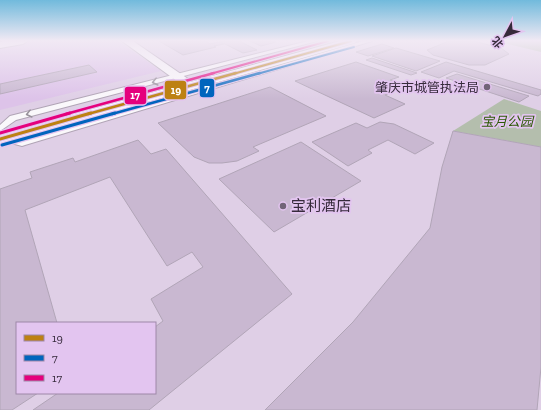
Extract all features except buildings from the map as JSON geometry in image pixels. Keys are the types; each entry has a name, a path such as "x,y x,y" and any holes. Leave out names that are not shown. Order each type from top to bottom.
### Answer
{"main road":[{"path":"0,135 182,78 259,60"},
{"path":"0,135 270,60"}],"street":[{"path":"155,60 182,78"}],"shaded area":[{"path":"0,60 145,60 161,71 0,110"}],"green space":[{"name":"宝月公园","path":"504,99 541,111 541,147 453,131"}],"transit line":[{"name":"17","path":"0,133 260,60"},
{"name":"19","path":"0,139 282,60"},
{"name":"7","path":"2,145 307,60"}],"place":[{"name":"肇庆市城管执法局","path":"487,87"},
{"name":"宝利酒店","path":"283,206"}]}
